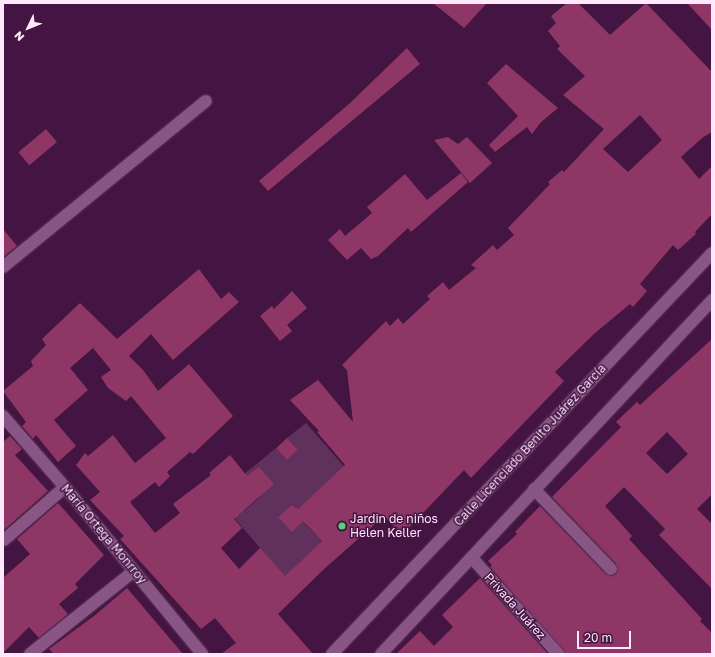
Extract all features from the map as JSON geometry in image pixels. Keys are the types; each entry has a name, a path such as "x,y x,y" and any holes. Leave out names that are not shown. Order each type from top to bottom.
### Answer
{"street":[{"path":"3,267 206,101"},
{"name":"Calle Licenciado Benito Juárez García","path":"332,654 712,253"},
{"path":"381,654 712,300"},
{"name":"María Ortega Monrroy","path":"3,416 65,487 202,654"},
{"path":"4,540 65,487"},
{"path":"534,489 611,569"},
{"name":"Privada Juárez","path":"472,558 558,654"},
{"path":"30,654 134,571"}],"shaded area":[{"path":"306,423 355,479 331,479 298,509 292,505 278,517 306,518 305,524 322,541 275,586 260,548 219,500 244,511 261,496 243,475 276,448 286,459 298,450 287,438"}],"building":[{"path":"433,3 487,3 464,28"},
{"path":"567,3 578,3 610,35 646,3 712,72 712,132 702,138 681,157 699,179 712,166 712,214 695,232 696,234 678,250 673,245 640,284 647,291 633,307 630,304 595,333 555,372 564,381 471,478 464,470 402,535 384,516 323,570 278,614 313,654 221,654 236,643 215,618 201,629 120,539 124,536 90,500 100,492 76,465 85,453 88,456 113,435 135,463 166,438 131,396 126,401 108,388 101,377 111,370 93,348 70,368 88,390 54,420 76,446 58,462 36,435 33,439 22,426 26,422 3,391 33,366 31,361 46,345 42,339 80,303 117,339 199,269 221,299 229,292 239,302 173,360 151,334 129,356 143,370 158,391 189,364 233,416 193,454 190,452 167,472 170,476 159,487 155,482 130,502 155,533 180,513 173,504 211,475 209,473 230,455 247,476 259,467 274,484 234,519 242,528 221,548 239,569 260,548 285,576 322,541 303,521 292,532 278,517 292,505 298,509 345,465 317,432 319,431 290,400 318,380 353,422 347,370 342,365 386,321 390,326 398,318 403,324 430,299 427,296 443,282 449,290 476,268 471,265 493,245 497,250 514,235 508,228 550,184 548,182 562,170 564,172 604,129 563,95 585,76 557,49 560,46 548,31 556,23 551,16","holes":["640,115 662,140 628,172 603,149"]},
{"path":"687,3 712,3 712,30"},
{"path":"407,48 420,64 268,191 259,181 349,104"},
{"path":"506,64 558,108 541,122 532,134 527,127 495,152 489,145 518,116 487,83"},
{"path":"46,129 57,142 29,165 18,152"},
{"path":"448,137 458,144 467,137 492,163 470,183 434,140"},
{"path":"461,173 468,182 411,232 408,228 378,256 371,259 361,248 347,260 328,240 340,229 345,236 372,213 367,207 405,174 427,200"},
{"path":"3,229 17,246 3,257"},
{"path":"292,291 307,308 287,325 292,331 280,341 260,316 272,306 274,309"},
{"path":"712,339 712,494 697,509 712,524 712,589 659,535 665,529 624,487 605,506 632,536 629,539 702,619 700,621 712,633 712,654 565,654 490,567 492,565 488,561 517,534 515,532 540,506 606,574 612,576 616,574 616,564 552,497 621,427 616,422 637,402 640,405","holes":["667,432 688,454 667,474 646,453"]},
{"path":"10,436 22,449 15,455 48,491 3,531 3,442"},
{"path":"287,438 298,450 287,460 276,448"},
{"path":"58,503 104,555 75,584 78,588 59,604 68,614 39,638 29,627 3,653 3,578 30,554 17,539"},
{"path":"480,578 548,654 396,654 420,631 434,646 453,627 442,615"},
{"path":"127,588 183,654 54,654 49,649 94,616"}],"place":[{"name":"Jardin de niños Helen Keller","path":"342,526"}]}
